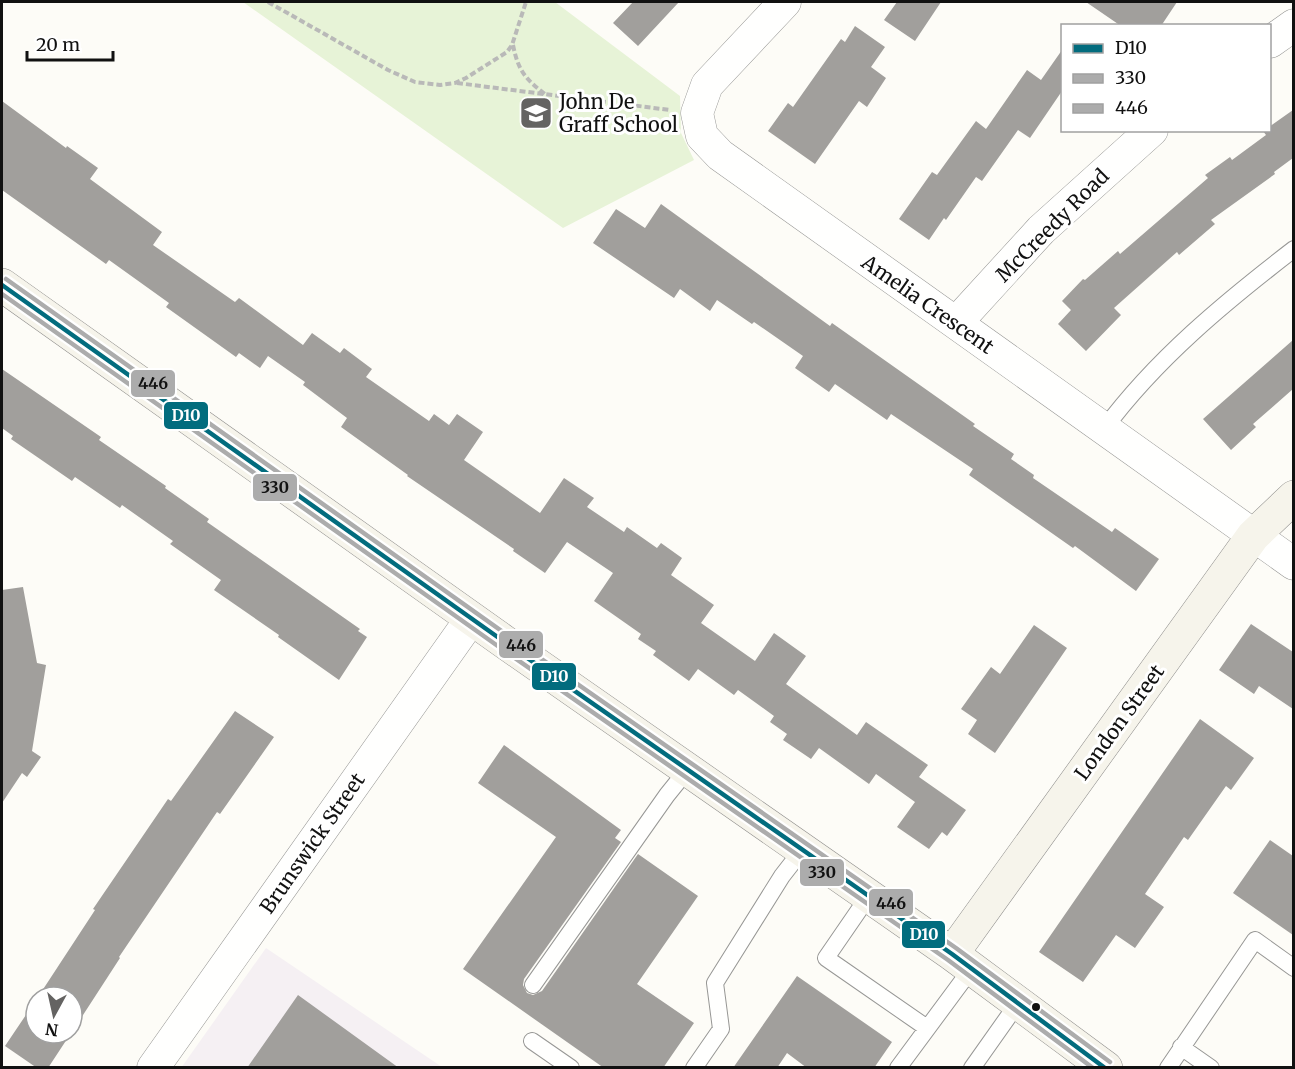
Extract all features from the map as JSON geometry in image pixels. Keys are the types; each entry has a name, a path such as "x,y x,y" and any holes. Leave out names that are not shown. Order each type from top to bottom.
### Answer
{"street":[{"path":"697,113 706,85 785,2"},
{"path":"1271,41 1293,25"},
{"name":"Amelia Crescent","path":"697,113 702,136 720,155 1293,564"},
{"name":"McCreedy Road","path":"956,323 1041,230 1150,132"},
{"path":"2,285 471,619 962,961 1106,1068"},
{"name":"London Street","path":"962,961 1253,536 1293,497"},
{"name":"Brunswick Street","path":"153,1068 471,619"}],"lane":[{"path":"1104,429 1127,398 1187,337 1293,249"},
{"path":"534,985 688,769"},
{"path":"694,1068 721,1029 716,983 782,876 803,849"},
{"path":"868,897 826,958 927,1028"},
{"path":"1168,1068 1255,940 1293,968"},
{"path":"898,1068 927,1028 962,961"},
{"path":"974,1067 1018,1003"},
{"path":"531,1041 571,1068"},
{"path":"1181,1047 1210,1068"}],"path":[{"path":"268,2 400,76 427,85 454,83 697,113"},
{"path":"526,2 513,45 516,63 528,81 546,95"},
{"path":"454,83 500,58 513,45"}],"shaded area":[{"path":"266,948 442,1067 181,1068"}],"green space":[{"name":"John De Graff School","path":"243,2 555,2 680,96 681,133 694,160 563,228"}],"building":[{"path":"633,2 679,2 638,46 613,23"},
{"path":"897,2 941,2 915,41 884,20"},
{"path":"1086,2 1177,2 1162,24 1118,24"},
{"path":"855,26 885,47 871,67 886,78 867,107 859,101 815,164 768,131 788,103 793,107 841,39 845,42"},
{"path":"1061,51 1061,92 1030,138 1018,130 982,181 976,177 929,240 899,219 932,172 937,175 976,121 986,129 1027,70 1041,80"},
{"path":"2,101 66,148 67,146 98,168 90,179 162,232 153,245 235,302 239,298 303,345 312,333 340,353 344,348 372,369 366,377 429,421 434,414 449,425 457,414 483,432 464,460 540,513 564,478 594,498 587,507 624,532 627,527 657,548 661,543 682,558 671,575 714,605 701,623 755,661 774,633 806,656 786,684 857,735 866,722 928,765 919,777 966,810 947,836 942,832 929,849 897,827 915,802 876,774 869,784 819,748 811,759 783,740 787,734 770,722 774,716 738,690 734,695 698,669 689,681 653,655 656,651 638,639 641,634 594,601 613,573 567,542 545,573 341,427 347,418 303,385 305,382 268,356 260,368 239,353 236,357 166,307 169,303 109,260 106,264 2,190"},
{"path":"1293,110 1293,158 1274,172 1275,174 1211,220 1215,224 1179,255 1177,252 1114,308 1121,315 1086,351 1058,324 1071,310 1062,301 1083,279 1085,280 1118,251 1120,254 1208,178 1205,175 1230,157 1232,160 1266,135 1264,132 1271,132 1271,126"},
{"path":"661,204 830,326 832,323 975,424 973,426 1014,454 1011,459 1034,475 1033,478 1112,532 1115,528 1159,559 1136,591 1075,546 1073,548 969,475 973,469 891,414 887,420 835,384 829,392 795,368 803,356 754,322 752,324 717,300 710,311 680,289 674,298 593,243 616,209 645,228"},
{"path":"1293,340 1293,389 1253,424 1256,427 1231,450 1203,419"},
{"path":"2,369 101,437 99,440 209,519 207,522 360,629 358,631 367,637 339,680 214,590 221,580 170,544 173,541 122,505 120,508 75,477 72,481 11,439 13,436 2,428"},
{"path":"23,587 37,663 46,665 32,751 41,757 27,777 22,773 2,803 2,590"},
{"path":"1251,624 1293,652 1293,709 1259,686 1254,694 1219,670"},
{"path":"1034,625 1067,648 995,753 968,734 977,720 961,709 991,667 1000,674"},
{"path":"235,711 274,737 220,814 217,812 119,957 84,1014 84,985 46,985 95,910 93,909 168,799 171,801"},
{"path":"1200,719 1254,758 1231,790 1226,786 1188,840 1184,837 1145,894 1164,907 1135,948 1116,935 1083,982 1039,952"},
{"path":"504,745 621,830 615,838 621,842 524,979 523,985 527,993 533,995 542,991 638,854 698,896 637,984 694,1023 663,1068 604,1068 463,969 556,837 478,783"},
{"path":"1270,840 1293,856 1293,935 1233,893"},
{"path":"797,976 892,1042 874,1068 807,1068 787,1053 777,1068 733,1068"},
{"path":"298,995 399,1068 247,1068"},
{"path":"24,1018 24,1045 63,1045 48,1068 37,1068 5,1046"}],"transit line":[{"name":"446","path":"6,279 510,637 956,948 1110,1062"},
{"name":"D10","path":"2,285 506,643 952,954 1105,1068"},
{"name":"330","path":"2,294 502,649 948,960 1093,1068"}],"place":[{"name":"John De Graff School","path":"536,113"}]}
